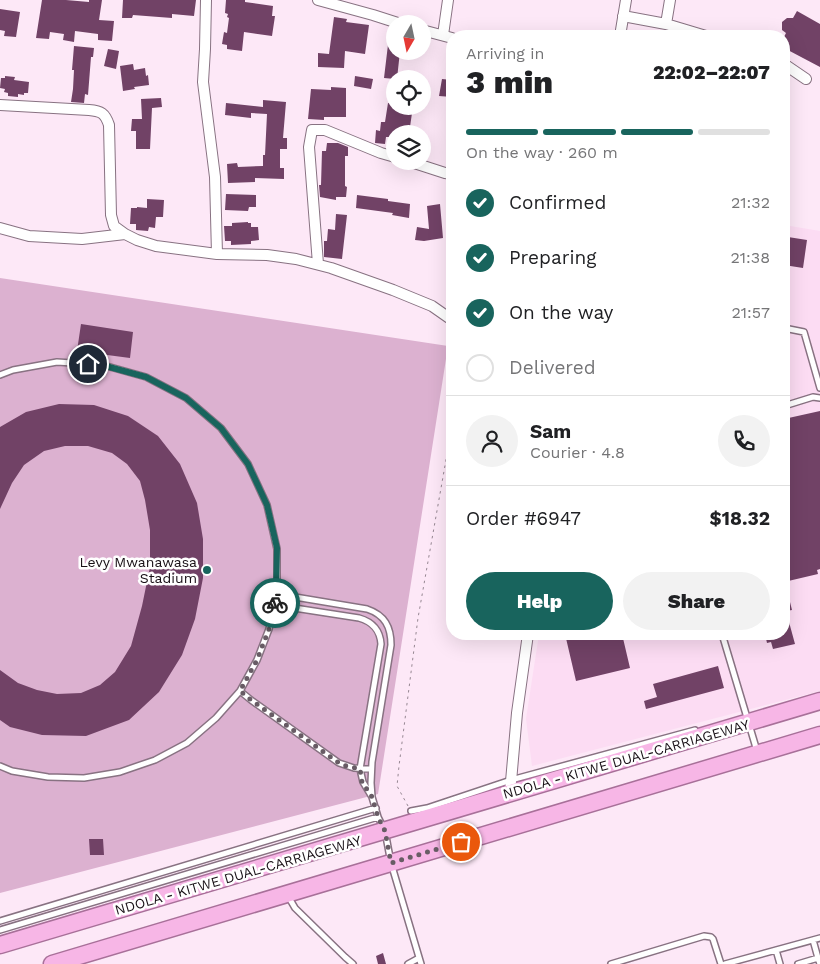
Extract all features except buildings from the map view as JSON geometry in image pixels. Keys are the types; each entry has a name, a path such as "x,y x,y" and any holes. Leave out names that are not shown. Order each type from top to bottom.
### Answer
{"highway":[{"name":"NDOLA - KITWE DUAL-CARRIAGEWAY","path":"0,945 382,824 744,719 820,701"},
{"path":"52,964 820,735"}],"street":[{"path":"206,0 203,82 215,177 217,254"},
{"path":"318,0 386,19"},
{"path":"448,0 448,30"},
{"path":"621,30 626,0"},
{"path":"666,24 670,0"},
{"path":"623,16 666,24 686,30"},
{"path":"431,32 446,36"},
{"path":"790,68 806,79"},
{"path":"0,105 99,111 107,117 109,125 111,215 114,226 137,240 156,246 217,254 267,255 318,264 393,290 432,306 446,316"},
{"path":"318,264 309,147 312,130 326,130 386,154"},
{"path":"431,168 446,173"},
{"path":"0,228 29,236 82,239 125,234"},
{"path":"511,787 517,713 527,640"}],"lane":[{"path":"790,329 804,332 820,388"},
{"path":"0,374 57,362 102,365 146,377 186,398 221,428 248,464 267,505 277,548 275,605 269,629 257,660 240,691 216,718 186,743 155,760 120,772 84,778 48,777 12,771 0,766"},
{"path":"790,404 813,397 820,398"},
{"path":"276,594 367,609 381,616 386,622 391,637 391,645 371,769 372,797"},
{"path":"275,605 367,620 373,624 380,637 381,644 360,769 362,782 372,797 382,824 391,863 420,961 408,964"},
{"path":"724,640 744,719 758,754"},
{"path":"240,691 339,763 360,769 371,769"},
{"path":"410,811 511,787 700,729"},
{"path":"0,921 376,808"},
{"path":"0,930 382,824"},
{"path":"287,894 295,908 353,964"},
{"path":"611,964 704,936 711,937 723,964 820,938"},
{"path":"798,964 819,961 813,940"},
{"path":"776,950 780,964"}],"path":[{"path":"410,811 397,786 399,766 418,618 446,460"}],"shaded area":[{"path":"790,226 820,231 820,691 532,766 526,719 538,640 790,640"},
{"name":"Levy Mwanawasa Stadium","path":"0,278 446,346 446,359 378,794 0,893"}],"way so far":[{"path":"275,603 269,629 257,660 240,691 339,763 360,769 362,782 372,797 378,817 385,831 391,863 461,842"}],"place":[{"name":"Levy Mwanawasa Stadium","path":"207,570"}],"route":[{"path":"88,364 102,365 146,377 186,398 221,428 248,464 267,505 277,548 275,603"}]}
